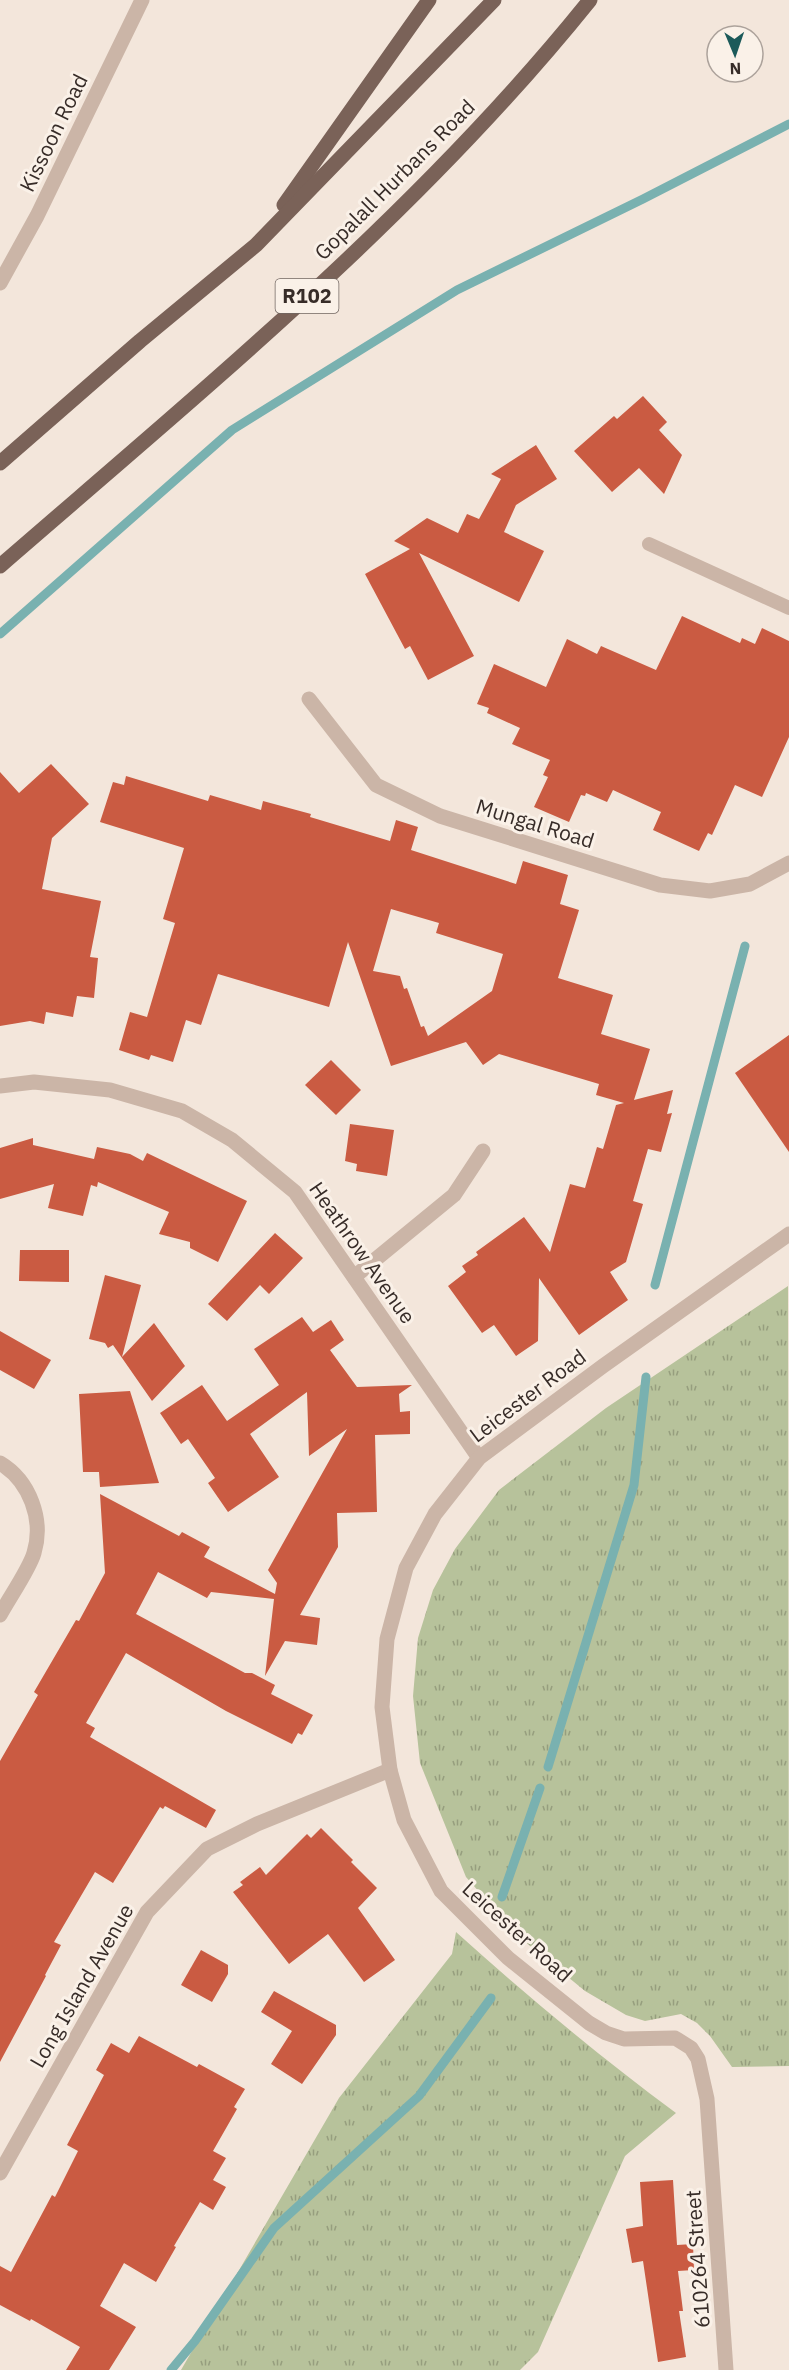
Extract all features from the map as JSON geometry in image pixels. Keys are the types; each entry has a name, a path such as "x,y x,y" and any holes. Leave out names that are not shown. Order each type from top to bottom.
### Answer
{"main road":[{"path":"256,245 429,0"},
{"path":"0,463 140,340 256,245 494,0"},
{"name":"Gopalall Hurbans Road","path":"0,566 193,399 334,271 482,123 555,43 590,0"}],"street":[{"name":"Kissoon Road","path":"0,283 37,216 142,0"},
{"name":"Mungal Road","path":"309,699 376,785 440,816 660,885 710,891 750,884 789,863"},
{"name":"Heathrow Avenue","path":"0,1086 34,1082 110,1090 182,1111 232,1140 295,1192 479,1458"},
{"path":"354,1277 454,1195 483,1151"},
{"name":"Leicester Road","path":"711,2146 707,2099 698,2059 691,2048 675,2038 624,2039 606,2033 589,2023 508,1958 441,1891 404,1820 390,1770 382,1707 387,1639 406,1568 435,1514 479,1458 603,1366 789,1234"},
{"path":"0,1463 11,1470 30,1496 38,1523 34,1554 0,1615"},
{"name":"Long Island Avenue","path":"0,2173 147,1912 207,1849 257,1824 390,1770"},
{"name":"610264 Street","path":"711,2146 726,2370"}],"lane":[{"path":"649,544 789,608"}],"green space":[{"path":"788,1286 789,2066 732,2067 710,2036 697,2023 681,2014 645,2021 626,2015 585,1991 518,1936 466,1877 420,1763 413,1696 418,1638 433,1590 455,1549 499,1490 606,1408"},
{"path":"456,1932 564,2025 676,2113 625,2156 538,2352 520,2370 181,2370 339,2098 452,1954"}],"building":[{"path":"643,396 667,422 659,430 682,455 664,494 639,468 612,492 574,451 614,416 617,419"},
{"path":"536,445 557,479 516,505 504,532 544,551 519,602 419,553 474,656 428,680 410,646 405,649 365,574 410,549 394,541 427,518 458,533 467,514 479,519 501,479 491,474"},
{"path":"682,616 740,643 742,638 755,644 762,628 789,641 789,737 762,797 735,785 712,835 708,833 699,851 653,830 661,812 613,790 607,802 586,793 585,796 581,795 569,822 534,807 548,777 543,775 550,760 512,744 520,728 487,713 489,708 477,704 494,664 546,687 567,639 597,654 601,646 656,670"},
{"path":"51,764 89,804 52,838 42,889 101,901 90,957 98,958 94,998 77,996 73,1017 46,1012 44,1024 30,1021 0,1026 0,772 19,793"},
{"path":"126,776 208,801 210,795 261,810 263,801 311,814 310,817 390,841 396,820 418,827 411,850 516,884 523,861 568,875 560,904 579,910 558,978 613,995 601,1034 650,1049 634,1100 673,1090 667,1114 672,1113 661,1152 648,1149 633,1201 643,1204 626,1262 610,1272 628,1300 579,1335 539,1278 538,1341 516,1356 494,1325 482,1333 448,1286 466,1272 462,1266 478,1255 476,1252 524,1217 550,1252 570,1184 585,1188 597,1147 603,1149 616,1105 624,1103 596,1095 599,1084 499,1054 483,1065 466,1042 391,1066 348,942 329,1007 218,974 201,1025 186,1020 173,1062 151,1055 149,1060 119,1050 130,1012 147,1017 175,923 163,919 184,848 100,822 113,782 124,785","holes":["391,909 439,923 436,933 503,954 492,991 428,1036 424,1026 421,1027 407,988 404,989 400,976 373,971"]},
{"path":"789,1035 789,1152 735,1073"},
{"path":"331,1060 361,1090 336,1115 305,1085"},
{"path":"350,1124 394,1130 387,1176 356,1171 357,1164 345,1161"},
{"path":"33,1138 33,1145 94,1159 97,1147 130,1154 143,1161 147,1153 247,1201 218,1262 190,1248 190,1242 159,1234 169,1212 98,1182 97,1187 91,1185 83,1216 48,1208 54,1184 0,1199 0,1148"},
{"path":"275,1233 303,1258 269,1294 260,1285 227,1321 208,1304"},
{"path":"20,1250 69,1250 69,1282 19,1281"},
{"path":"105,1275 141,1285 122,1357 154,1323 185,1366 152,1401 113,1345 108,1348 105,1343 89,1339"},
{"path":"302,1317 313,1332 331,1320 344,1340 330,1350 357,1387 412,1385 399,1394 400,1412 410,1411 410,1434 375,1435 377,1512 337,1513 338,1547 300,1615 320,1618 317,1645 285,1641 265,1676 274,1599 211,1592 207,1598 158,1572 136,1614 245,1673 252,1673 275,1685 271,1694 313,1715 302,1735 298,1733 292,1744 226,1711 126,1653 86,1723 95,1728 90,1737 216,1810 206,1828 165,1806 163,1809 160,1807 113,1883 95,1872 54,1942 61,1945 0,2062 0,1761 38,1695 34,1692 76,1620 79,1621 105,1573 100,1494 179,1536 182,1532 210,1547 204,1557 275,1594 277,1583 268,1570 347,1429 309,1456 307,1392 250,1434 279,1477 228,1512 208,1483 215,1478 188,1439 181,1444 160,1413 202,1385 227,1421 279,1385 254,1349"},
{"path":"0,1331 51,1360 34,1389 0,1370"},
{"path":"130,1391 159,1483 100,1487 99,1472 83,1472 79,1394"},
{"path":"321,1828 377,1888 358,1908 395,1960 364,1982 328,1934 289,1964 233,1892 243,1885 240,1882 260,1867 266,1875 307,1834 311,1838"},
{"path":"201,1950 228,1965 228,1974 212,2002 181,1985"},
{"path":"274,1991 336,2025 336,2035 302,2084 271,2064 292,2031 261,2012"},
{"path":"139,2036 245,2089 234,2107 237,2109 213,2151 226,2158 213,2180 226,2187 213,2210 200,2202 156,2282 124,2263 100,2306 136,2327 109,2370 66,2370 80,2347 31,2319 30,2321 0,2305 0,2266 11,2272 52,2195 55,2197 78,2151 67,2145 104,2075 96,2070 111,2043 129,2053"},
{"path":"673,2180 677,2245 693,2244 694,2270 678,2271 683,2311 679,2311 686,2357 658,2362 643,2261 632,2263 626,2229 643,2226 640,2182"}],"waterway":[{"path":"0,634 232,430 457,290 789,124"},
{"path":"655,1285 745,946"},
{"path":"548,1767 634,1485 646,1377"},
{"path":"502,1897 540,1788"},
{"path":"171,2370 195,2341 274,2228 419,2096 491,1998"}]}
